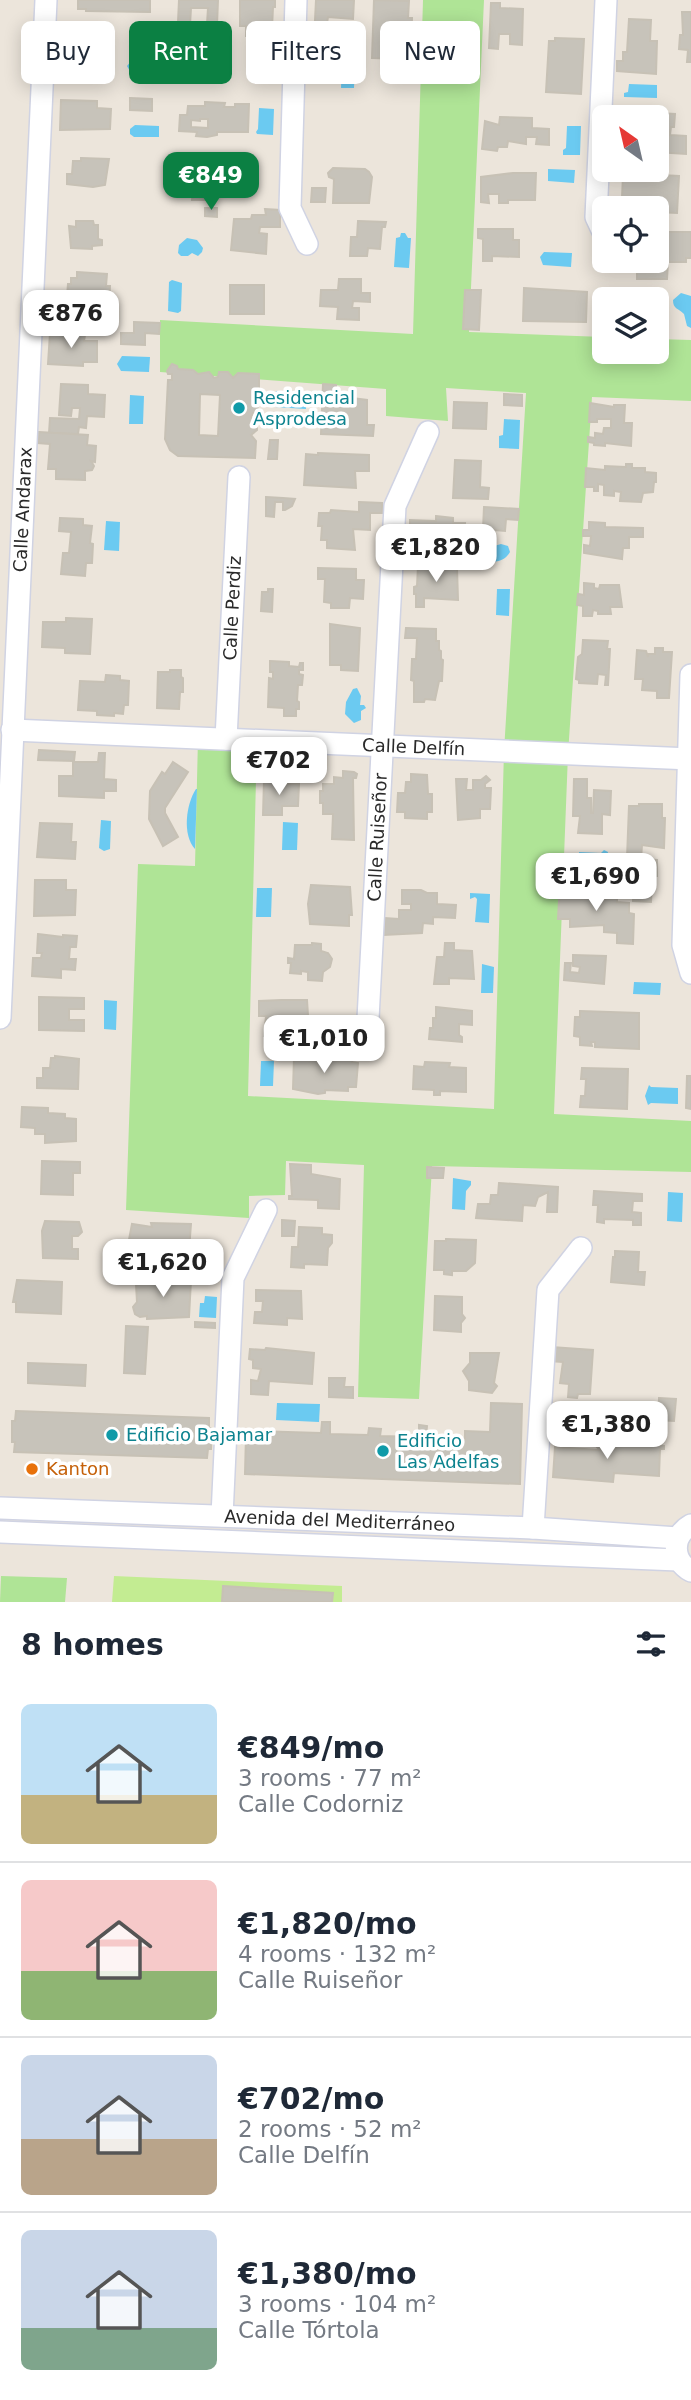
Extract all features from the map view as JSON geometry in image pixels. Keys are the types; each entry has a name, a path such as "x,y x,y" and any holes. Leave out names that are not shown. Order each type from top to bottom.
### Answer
{"street":[{"name":"Calle Andarax","path":"0,1018 46,0"},
{"path":"296,0 290,208 307,244"},
{"path":"597,196 606,0"},
{"name":"Calle Ruiseñor","path":"367,1038 394,506 428,432"},
{"name":"Calle Perdiz","path":"226,739 239,477"},
{"path":"691,675 682,945 691,973"},
{"name":"Calle Delfín","path":"12,730 689,759"},
{"path":"222,1516 233,1278 266,1210"},
{"path":"533,1528 548,1290 581,1248"},
{"name":"Avenida del Mediterráneo","path":"0,1508 685,1532"},
{"name":"Avenida del Mediterráneo","path":"0,1532 685,1566"},
{"path":"685,1532 676,1545 685,1566"}],"green space":[{"path":"423,0 484,0 469,332 592,337 592,364 669,364 669,339 691,340 691,401 592,397 568,754 554,1114 691,1121 691,1172 432,1166 419,1399 358,1397 364,1165 286,1161 285,1195 249,1196 249,1218 126,1210 138,864 195,866 198,738 257,740 248,1096 494,1109 504,751 526,393 446,388 448,421 386,416 386,389 160,372 160,320 413,334 420,84 480,84 480,21 422,21"},
{"path":"1,1576 67,1578 65,1602 0,1602"},
{"path":"114,1576 342,1586 342,1602 112,1602"}],"water":[{"path":"341,84 354,84 354,88 341,88"},
{"path":"629,84 657,85 657,98 624,97"},
{"path":"259,108 274,109 273,135 257,134"},
{"path":"135,125 159,126 159,137 134,137 130,134 130,129"},
{"path":"567,126 581,126 580,155 563,155"},
{"path":"548,169 575,170 574,183 548,181"},
{"path":"401,233 411,238 409,268 394,267 396,238 400,237"},
{"path":"187,238 197,240 203,248 198,256 192,253 181,256 178,253 179,245"},
{"path":"544,252 572,253 571,267 543,265 540,257"},
{"path":"172,280 182,283 181,311 178,313 168,311 169,282"},
{"path":"681,293 691,296 691,328 687,326 684,314 673,303"},
{"path":"122,356 150,357 149,372 121,371 117,364"},
{"path":"276,391 307,393 306,396 311,401 306,405 306,409 275,407"},
{"path":"130,395 144,396 143,424 129,424"},
{"path":"504,419 520,420 519,449 499,448"},
{"path":"106,521 120,522 119,551 104,550"},
{"path":"501,544 508,546 510,552 497,561 481,558 475,547 481,545 484,549"},
{"path":"497,589 510,589 509,616 496,615"},
{"path":"357,688 361,696 360,705 366,708 361,711 361,720 354,723 345,714 346,702 353,689"},
{"path":"196,789 195,849 188,836 187,819"},
{"path":"101,820 111,821 110,849 104,851 99,848"},
{"path":"283,822 298,823 297,850 282,850"},
{"path":"604,850 608,852 606,867 579,866 579,852 601,853"},
{"path":"257,888 272,888 271,917 256,917"},
{"path":"470,893 490,894 489,923 475,922 477,899 470,899"},
{"path":"482,964 494,967 493,993 481,993"},
{"path":"634,982 661,983 660,995 633,994"},
{"path":"104,1000 117,1001 116,1030 104,1029"},
{"path":"261,1061 274,1061 273,1086 260,1086"},
{"path":"649,1085 678,1088 678,1104 648,1105 645,1096"},
{"path":"453,1178 471,1181 466,1191 465,1210 452,1209"},
{"path":"668,1192 683,1193 682,1222 667,1221"},
{"path":"205,1296 217,1297 216,1318 199,1317 200,1303 204,1303"},
{"path":"277,1403 320,1404 319,1422 276,1420"}],"building":[{"path":"78,0 150,0 150,12 86,11 78,9"},
{"path":"179,0 218,0 217,21 207,21 208,8 191,8 190,21 178,21"},
{"path":"240,0 275,0 272,21 246,21 246,26 240,26"},
{"path":"316,0 354,0 353,19 328,17 327,21 315,21"},
{"path":"374,0 409,1 408,18 412,18 412,21 380,21 380,58 372,58"},
{"path":"491,3 500,3 500,8 523,9 522,45 510,44 510,34 499,34 498,49 489,48"},
{"path":"682,12 691,12 691,62 687,62 688,50 679,49 680,35 683,35"},
{"path":"629,19 651,20 650,41 657,41 656,74 617,71 617,61 623,61 623,52 627,52"},
{"path":"555,38 584,39 581,94 546,92 549,41 555,41"},
{"path":"130,98 152,99 152,111 130,110"},
{"path":"61,100 97,101 97,108 111,109 110,129 60,130"},
{"path":"205,102 225,103 224,107 249,104 248,132 217,132 217,135 207,137 196,136 197,132 179,131 180,115 187,115 188,106 205,106","holes":["208,119 208,128 191,127 191,120"]},
{"path":"669,114 675,114 670,135 686,136 686,154 669,153"},
{"path":"500,117 532,118 532,128 549,129 549,145 536,144 537,137 526,137 526,144 508,141 507,147 498,147 497,151 482,149 485,121 499,125"},
{"path":"81,158 109,159 105,185 93,187 67,184 67,174 72,174 73,161 81,161"},
{"path":"196,160 220,160 220,172 207,171 206,200 192,200 193,193 182,193 182,182 175,182 177,161 197,162"},
{"path":"333,168 365,169 369,172 372,177 369,203 333,203 334,179 329,177 328,173"},
{"path":"536,173 535,200 508,200 508,203 499,203 499,194 488,194 489,203 481,202 481,177"},
{"path":"669,176 679,176 677,213 669,213 669,196 622,196 623,182 669,182"},
{"path":"312,188 326,188 325,202 311,202"},
{"path":"205,208 217,208 217,217 205,216"},
{"path":"265,209 280,210 280,227 260,227 259,233 267,234 266,254 231,250 234,219 251,219 252,215 266,215"},
{"path":"76,221 93,221 94,225 98,225 98,239 102,240 102,245 92,246 92,249 71,248 69,226 76,227"},
{"path":"358,221 386,222 385,227 382,227 380,249 368,248 367,256 350,256 351,237 357,237"},
{"path":"478,229 513,229 513,240 519,240 519,257 492,256 492,261 483,261 483,239 478,238"},
{"path":"669,232 691,232 691,258 686,258 686,262 669,262"},
{"path":"77,272 107,274 106,286 110,286 109,302 98,302 98,298 80,299 80,296 67,296 68,284 71,284 71,278 77,278"},
{"path":"637,273 667,273 667,279 637,279"},
{"path":"339,279 361,279 361,293 370,293 370,302 353,301 352,308 359,308 359,320 337,319 338,307 320,306 321,290 338,290"},
{"path":"230,285 264,285 264,314 230,314"},
{"path":"524,288 587,292 586,322 523,321"},
{"path":"465,290 481,290 479,330 463,329"},
{"path":"134,322 160,323 159,334 145,333 145,345 121,344 121,333 134,333"},
{"path":"50,333 85,335 84,341 97,341 97,362 83,362 83,366 48,364"},
{"name":"Residencial Asprodesa","path":"172,364 178,369 193,370 198,374 209,372 214,378 218,377 219,372 228,372 233,378 238,373 259,374 259,394 254,395 252,400 258,405 257,412 251,417 257,422 257,430 251,435 256,441 255,458 178,456 170,450 165,439 168,380 172,380 172,374 167,371","holes":["200,394 220,395 218,436 199,435"]},
{"path":"61,384 88,385 88,394 105,395 104,417 87,416 86,428 79,427 78,434 49,433 50,418 79,419 80,408 72,408 71,416 59,415"},
{"path":"323,384 336,385 336,396 367,400 367,425 374,425 373,436 321,434"},
{"path":"504,394 522,395 522,406 504,405"},
{"path":"454,402 487,403 486,429 453,428"},
{"path":"590,403 614,407 625,405 624,423 632,423 631,446 605,443 605,446 594,445 588,442 588,437 595,438 595,433 603,434 604,428 611,428 611,419 589,422"},
{"path":"39,432 88,435 87,445 96,446 95,462 91,461 94,466 92,470 85,471 85,480 56,479 56,469 48,469 50,444 38,443"},
{"path":"270,440 278,440 277,459 268,459"},
{"path":"306,454 369,455 369,471 355,471 356,488 304,485"},
{"path":"455,460 481,461 480,487 489,488 488,499 453,498"},
{"path":"626,464 632,464 632,468 645,468 645,472 656,473 653,492 643,493 641,502 620,501 621,492 614,491 614,496 604,495 604,485 598,484 598,491 594,491 594,487 585,487 586,468 605,470 605,466 626,467"},
{"path":"266,497 295,499 292,506 285,510 283,502 275,502 274,517 266,516"},
{"path":"359,502 382,503 382,513 370,513 370,530 353,529 355,550 327,548 327,540 321,540 319,513 330,513 331,510 359,512"},
{"path":"484,507 519,509 518,520 506,519 505,531 483,529"},
{"path":"436,516 453,518 453,523 465,523 462,544 449,554 442,554 443,548 431,547 431,553 418,552 418,546 413,546 413,538 419,537 419,532 410,532 410,520 436,521"},
{"path":"60,518 83,519 83,525 92,526 92,563 86,563 85,576 61,574 63,553 69,553 71,532 59,531"},
{"path":"589,522 605,523 605,527 643,528 643,537 629,537 629,548 623,548 622,559 584,553 584,545 590,546 591,536 583,536 583,530 589,530"},
{"path":"418,566 457,568 458,600 424,598 424,607 416,607 414,587 417,586"},
{"path":"318,568 356,569 356,580 364,580 363,599 350,598 349,608 331,608 331,603 324,602 325,579 318,579"},
{"path":"584,583 594,584 594,588 599,589 600,585 619,585 622,607 610,607 611,614 598,614 598,611 593,610 592,616 583,616 583,606 577,605 578,594 584,595"},
{"path":"268,589 273,589 272,612 261,611 262,592 268,592"},
{"path":"66,618 92,619 90,654 65,653 65,648 42,647 43,622 66,622"},
{"path":"330,624 360,628 358,671 341,670 341,665 330,665"},
{"path":"406,628 436,629 436,641 439,641 443,660 442,681 439,681 435,700 414,702 414,681 411,680 417,638 405,638"},
{"path":"583,640 608,641 608,685 605,685 606,675 598,674 597,684 579,683 576,679"},
{"path":"655,648 672,652 669,698 657,698 657,691 642,690 643,679 635,679 637,650 646,651 648,657 648,654 655,654"},
{"path":"270,661 289,662 289,666 299,667 300,663 303,663 303,670 299,670 299,674 303,675 302,685 298,685 299,709 296,709 296,716 284,716 284,708 268,707 269,678 273,679"},
{"path":"181,670 183,678 179,709 157,708 158,672"},
{"path":"106,675 120,676 120,680 129,681 128,705 124,705 123,714 97,715 97,711 78,710 80,681 105,682"},
{"path":"39,750 75,752 74,761 38,760"},
{"path":"99,753 105,753 104,779 116,780 116,791 104,791 104,798 59,796 59,776 73,776 73,762 98,762"},
{"path":"173,762 188,772 165,808 178,837 163,846 149,819 150,791 162,772 165,774"},
{"path":"343,771 357,774 356,778 353,778 354,840 332,839 333,814 323,814 323,803 320,803 323,784 334,784 334,777 343,778"},
{"path":"411,774 427,775 428,794 432,794 432,812 427,812 427,819 405,818 405,812 397,812 398,793 405,793 406,782 411,782"},
{"path":"486,776 490,780 485,784 485,788 491,788 490,809 480,809 480,818 458,820 456,779 467,779 466,790 473,790 473,780 481,780"},
{"path":"280,778 279,784 299,784 298,806 282,806 282,815 263,815 264,780"},
{"path":"574,779 587,779 587,798 591,798 591,813 594,790 611,791 610,815 602,814 602,834 578,833 580,816 573,816"},
{"path":"662,804 662,818 665,818 664,848 642,845 641,859 657,860 657,876 622,878 620,858 627,858 629,806"},
{"path":"40,823 72,824 71,842 76,842 75,859 37,857"},
{"path":"35,880 66,880 66,890 76,890 75,915 34,916"},
{"path":"560,883 578,884 578,896 593,899 617,898 617,902 629,903 629,913 634,914 633,944 617,943 617,933 604,932 604,925 570,927 570,919 558,919"},
{"path":"311,885 350,887 352,915 349,915 349,926 310,924 308,904"},
{"path":"634,886 652,886 651,902 633,901"},
{"path":"402,890 437,893 437,904 456,905 455,918 433,917 433,924 423,923 422,933 384,935 385,918 399,919 399,910 411,910 411,904 402,904"},
{"path":"38,934 77,936 76,947 70,947 69,959 76,959 75,970 61,969 61,978 32,976 33,958 41,958 42,953 37,953"},
{"path":"445,943 454,943 454,950 472,951 474,979 449,978 449,984 434,984 437,957 444,957"},
{"path":"321,944 321,951 328,953 332,959 330,967 323,972 322,981 308,980 308,972 290,973 291,963 288,963 288,958 294,959 295,945"},
{"path":"573,955 606,956 604,984 564,980 565,963 571,963 570,972 579,973 580,967 573,966"},
{"path":"39,997 84,998 84,1009 69,1009 69,1020 84,1020 84,1031 39,1030"},
{"path":"307,1000 309,1031 291,1030 278,1032 278,1036 264,1036 266,1016 259,1016 259,1001"},
{"path":"436,1007 472,1011 472,1025 459,1024 462,1042 429,1039 433,1018 436,1018"},
{"path":"580,1011 639,1013 639,1049 595,1047 595,1042 591,1042 592,1046 580,1045 580,1037 574,1036 575,1017 580,1017"},
{"path":"55,1056 79,1059 78,1089 37,1088 37,1078 43,1078 43,1068 50,1068 51,1058"},
{"path":"294,1057 352,1060 358,1063 356,1087 348,1087 348,1091 325,1090 325,1093 318,1094 293,1089"},
{"path":"425,1062 450,1063 449,1067 466,1068 466,1092 440,1091 440,1095 434,1095 434,1090 413,1089 414,1066 424,1067"},
{"path":"582,1068 628,1069 627,1109 580,1107 581,1096 585,1096 586,1079 581,1079"},
{"path":"687,1076 691,1076 691,1109 686,1108"},
{"path":"22,1107 48,1108 48,1113 65,1114 65,1118 76,1119 76,1141 45,1143 45,1134 35,1134 35,1128 21,1127"},
{"path":"42,1161 80,1162 80,1173 73,1173 73,1195 41,1194"},
{"path":"290,1164 311,1165 311,1174 340,1179 339,1209 318,1208 318,1200 289,1199 289,1196 292,1196"},
{"path":"427,1167 444,1168 443,1178 427,1178"},
{"path":"499,1183 558,1187 557,1212 547,1212 548,1192 538,1197 535,1206 523,1205 522,1221 476,1218 478,1204 490,1204 491,1195 498,1195"},
{"path":"594,1191 642,1194 642,1201 633,1201 632,1212 641,1213 641,1225 633,1225 633,1220 604,1219 604,1223 597,1222 598,1205 593,1205"},
{"path":"282,1220 295,1221 294,1236 282,1236"},
{"path":"45,1221 79,1222 82,1232 78,1236 72,1236 72,1249 78,1249 78,1259 43,1258 42,1231"},
{"path":"151,1223 191,1224 189,1250 163,1249 162,1252 148,1251 147,1256 134,1255 135,1245 128,1245 132,1224 152,1227"},
{"path":"299,1227 322,1228 322,1234 332,1235 327,1265 304,1264 304,1268 291,1267 292,1247 298,1247"},
{"path":"476,1240 475,1263 466,1271 452,1271 452,1275 444,1274 444,1270 434,1270 435,1241"},
{"path":"615,1251 639,1252 638,1272 645,1272 644,1285 611,1282"},
{"path":"149,1279 191,1280 189,1317 147,1319 147,1316 140,1317 135,1314 133,1307 137,1302 136,1284 149,1284"},
{"path":"17,1280 62,1282 61,1314 16,1312 16,1302 13,1302"},
{"path":"256,1290 301,1291 302,1319 287,1318 287,1325 254,1323 255,1312 262,1312 263,1301 256,1301"},
{"path":"435,1296 462,1297 462,1314 465,1318 461,1323 461,1332 434,1330"},
{"path":"195,1322 215,1323 215,1328 195,1327"},
{"path":"126,1326 148,1327 145,1374 124,1373"},
{"path":"551,1347 593,1350 590,1394 578,1394 577,1398 568,1397 569,1384 560,1383 563,1362 550,1361"},
{"path":"250,1349 314,1353 312,1384 269,1381 268,1395 251,1394 251,1380 258,1381 261,1369 253,1368 253,1360 249,1359"},
{"path":"470,1353 499,1353 494,1383 497,1386 492,1393 469,1390 469,1381 463,1371 470,1363"},
{"path":"28,1363 86,1365 85,1386 28,1383"},
{"path":"329,1378 345,1378 344,1387 353,1387 353,1398 329,1397"},
{"path":"659,1398 676,1399 674,1421 658,1420"},
{"name":"Edificio Las Adelfas","path":"491,1403 522,1404 520,1484 245,1474 246,1435 253,1435 253,1431 321,1433 322,1422 330,1422 330,1434 368,1435 369,1428 381,1429 380,1436 419,1437 419,1425 427,1426 426,1437 465,1439 465,1431 490,1432"},
{"name":"Edificio Bajamar","path":"16,1411 209,1418 209,1428 212,1429 211,1449 208,1449 207,1458 14,1452 12,1421 15,1421"},
{"path":"599,1441 664,1446 664,1449 660,1449 659,1476 614,1473 613,1482 553,1477 555,1447 599,1450 595,1444"},
{"path":"223,1586 333,1593 332,1602 222,1602"}],"place":[{"name":"Residencial Asprodesa","path":"239,408"},
{"name":"Edificio Bajamar","path":"112,1435"},
{"name":"Edificio Las Adelfas","path":"383,1451"},
{"name":"Kanton","path":"32,1469"}]}
